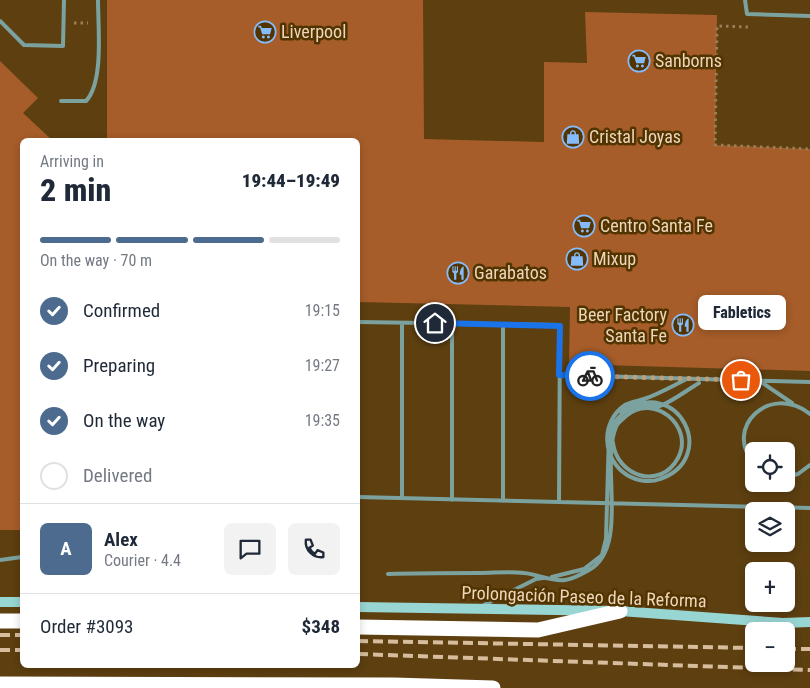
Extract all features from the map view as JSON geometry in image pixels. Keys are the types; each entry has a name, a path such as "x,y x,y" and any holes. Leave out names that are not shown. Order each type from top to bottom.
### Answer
{"highway":[{"path":"360,626 538,630 620,611"},
{"path":"0,621 20,621"},
{"path":"0,684 384,685 493,688"}],"main road":[{"path":"0,602 20,602"},
{"name":"Prolongación Paseo de la Reforma","path":"360,607 620,611 784,623 810,622"}],"lane":[{"path":"0,20 24,45 63,46 64,0"},
{"path":"61,100 86,101 93,94 97,79 98,0"},
{"path":"745,0 746,14 810,16"},
{"path":"360,322 560,326 559,502"},
{"path":"402,323 402,498"},
{"path":"452,324 452,500"},
{"path":"503,324 503,501"},
{"path":"559,375 810,382"},
{"path":"478,609 536,579 559,576 584,569 602,555 606,539 610,432 621,411 637,403 658,402 676,411 687,428 689,448 686,458 675,472 657,480 646,481 627,475 610,458 606,444 611,419 626,404 644,399 689,378"},
{"path":"758,380 783,399 805,409 810,414"},
{"path":"388,574 524,573 564,581 594,568 604,558 610,537 612,444 616,425 633,410 648,407 659,409 675,422 679,429 682,444 678,458 664,472 652,476 640,476 620,467 614,455 611,432 621,414 639,405 659,407 699,383"},
{"path":"745,444 744,439 749,420 764,406 775,402 799,405 810,414"},
{"path":"795,475 810,465"},
{"path":"360,497 810,508"},
{"path":"0,560 20,557"}],"path":[{"path":"717,26 715,145 810,149"}],"building":[{"name":"Centro Santa Fe","path":"107,0 423,0 424,139 544,142 544,62 587,63 585,12 717,15 715,145 810,149 810,371 569,364 570,307 360,302 360,138 107,138"},
{"path":"0,61 38,98 23,113 50,138 20,138 20,530 0,530"}],"railway":[{"path":"0,635 20,635"},
{"path":"360,641 745,648"},
{"path":"795,649 810,649"},
{"path":"0,650 20,650"},
{"path":"360,654 810,670"}],"way so far":[{"path":"590,376 741,380"}],"place":[{"name":"Liverpool","path":"265,32"},
{"name":"Sanborns","path":"639,61"},
{"name":"Cristal Joyas","path":"573,137"},
{"name":"Centro Santa Fe","path":"584,226"},
{"name":"Mixup","path":"577,259"},
{"name":"Garabatos","path":"458,273"},
{"name":"Beer Factory Santa Fe","path":"683,325"},
{"name":"Fabletics","path":"741,380"}],"route":[{"path":"435,323 560,326 559,375 590,376"}]}
